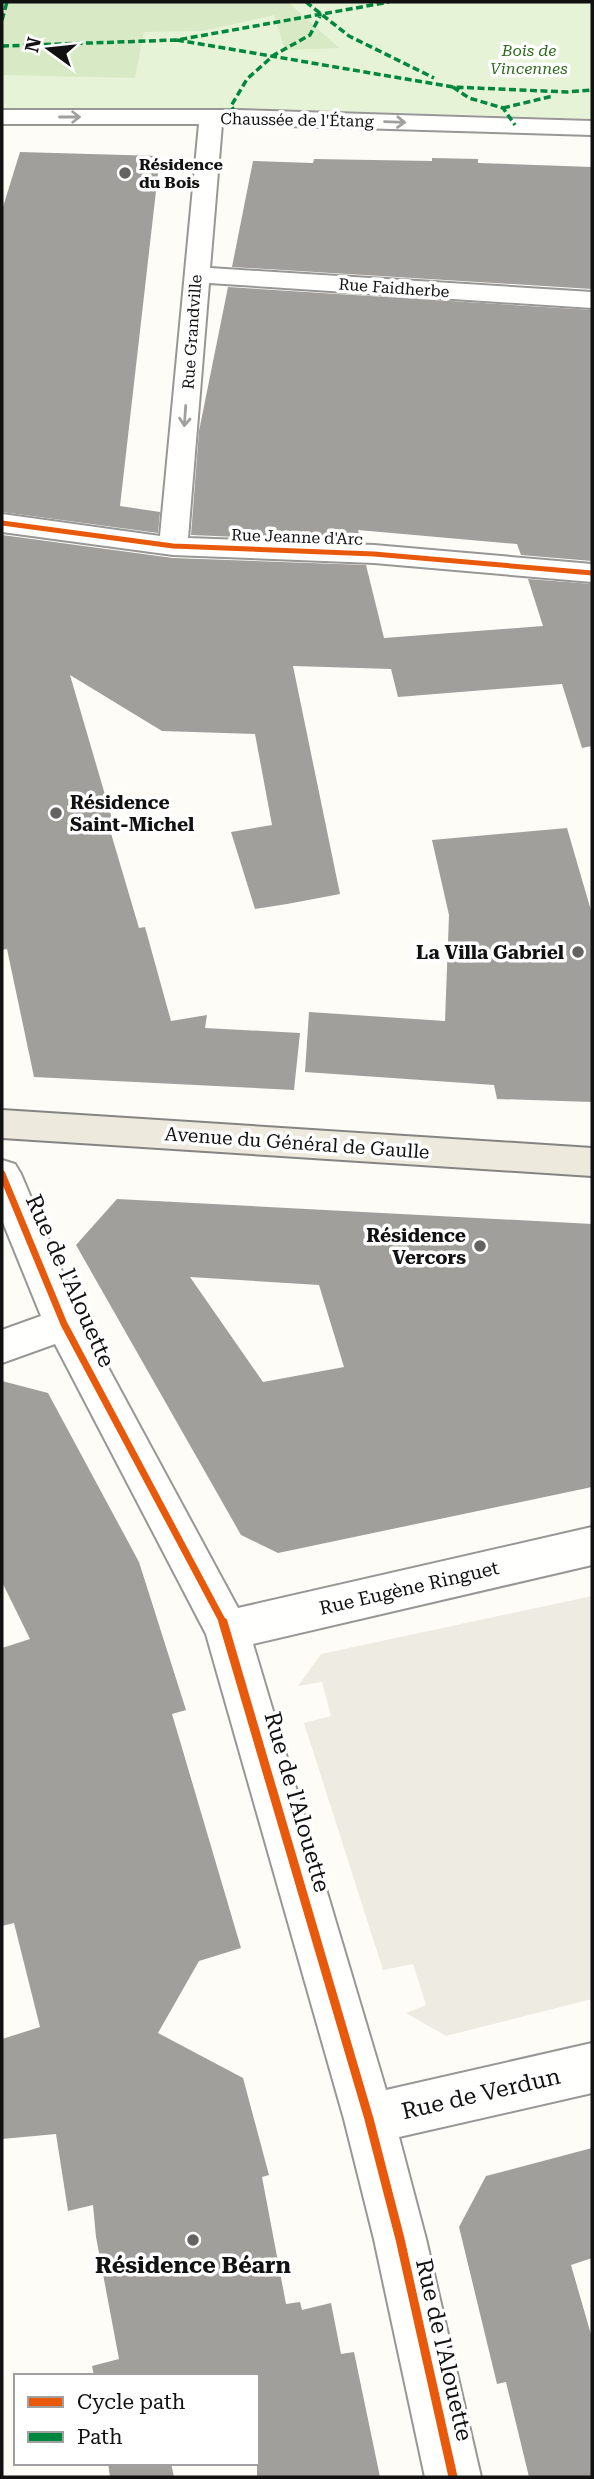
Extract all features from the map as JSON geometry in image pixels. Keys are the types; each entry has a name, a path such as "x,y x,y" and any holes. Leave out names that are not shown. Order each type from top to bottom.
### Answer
{"main road":[{"name":"Avenue du Général de Gaulle","path":"2,1124 592,1162"}],"street":[{"name":"Chaussée de l'Étang","path":"2,117 211,118 592,128"},
{"name":"Rue Grandville","path":"173,546 211,118"},
{"name":"Rue Faidherbe","path":"196,275 592,300"},
{"name":"Rue Jeanne d'Arc","path":"2,523 173,546 374,554 592,573"},
{"name":"Rue de l'Alouette","path":"2,1174 64,1324 227,1630 369,2119 400,2239 453,2477"},
{"path":"2,1347 64,1324"},
{"name":"Rue Eugène Ringuet","path":"227,1630 592,1546"},
{"name":"Rue de Verdun","path":"369,2119 592,2068"}],"green space":[{"name":"Bois de Vincennes","path":"2,2 592,2 592,119 374,112 2,110"},
{"path":"2,2 288,2 339,48 285,50 274,15 203,31 144,32 135,78 2,75"}],"shaded area":[{"path":"592,1596 592,1999 446,2036 406,2013 426,2005 413,1964 383,1970 304,1723 331,1716 322,1682 298,1686 321,1654"}],"building":[{"path":"20,152 160,156 120,506 160,512 158,533 2,512 2,210"},
{"path":"432,158 478,159 478,163 592,167 592,289 232,267 253,161 313,163 314,159 432,161"},
{"path":"228,287 592,310 592,561 521,555 517,544 358,530 361,542 191,535 199,431"},
{"path":"2,535 173,558 366,565 384,638 543,626 528,579 592,584 592,746 582,748 562,684 398,697 391,669 293,666 340,894 287,904 255,909 231,832 272,825 255,734 162,731 70,675 115,829 110,830 139,928 145,927 171,1021 207,1015 205,1028 300,1033 294,1090 34,1077 7,949 2,950"},
{"path":"567,828 592,914 592,1102 497,1099 494,1085 305,1072 309,1012 445,1021 449,915 432,840"},
{"path":"117,1199 592,1224 592,1487 278,1553 241,1535 76,1245","holes":["190,1277 319,1285 344,1367 263,1382"]},
{"path":"2,1381 48,1393 139,1562 186,1710 172,1714 241,1948 199,1961 158,2033 243,2078 269,2175 262,2177 286,2304 300,2302 302,2310 331,2303 341,2354 354,2352 380,2477 257,2477 259,2374 94,2374 92,2366 119,2359 96,2237 93,2205 68,2211 56,2134 2,2139 2,2039 40,2027 14,1923 2,1926 2,1648 30,1639 2,1582"},
{"path":"592,2148 592,2258 571,2265 592,2338 592,2477 529,2477 506,2382 497,2384 459,2227 486,2176"},
{"path":"108,2465 171,2465 174,2477 110,2477"}],"marked path":[{"path":"2,20 7,2"},
{"path":"306,2 349,36 434,78"},
{"path":"2,46 177,40 389,2"},
{"path":"236,113 231,106 247,79 274,55 310,35 320,16"},
{"path":"177,40 453,87 567,92 592,90"},
{"path":"453,87 469,98 503,108 515,125"},
{"path":"503,108 553,96"}],"cycle path":[{"path":"2,523 173,546 374,554 592,573"},
{"path":"2,1174 64,1324 227,1630 369,2119 400,2239 453,2477"}],"place":[{"name":"Résidence du Bois","path":"125,173"},
{"name":"Résidence Saint-Michel","path":"56,813"},
{"name":"La Villa Gabriel","path":"578,952"},
{"name":"Résidence Vercors","path":"480,1246"},
{"name":"Résidence Béarn","path":"193,2240"}]}
